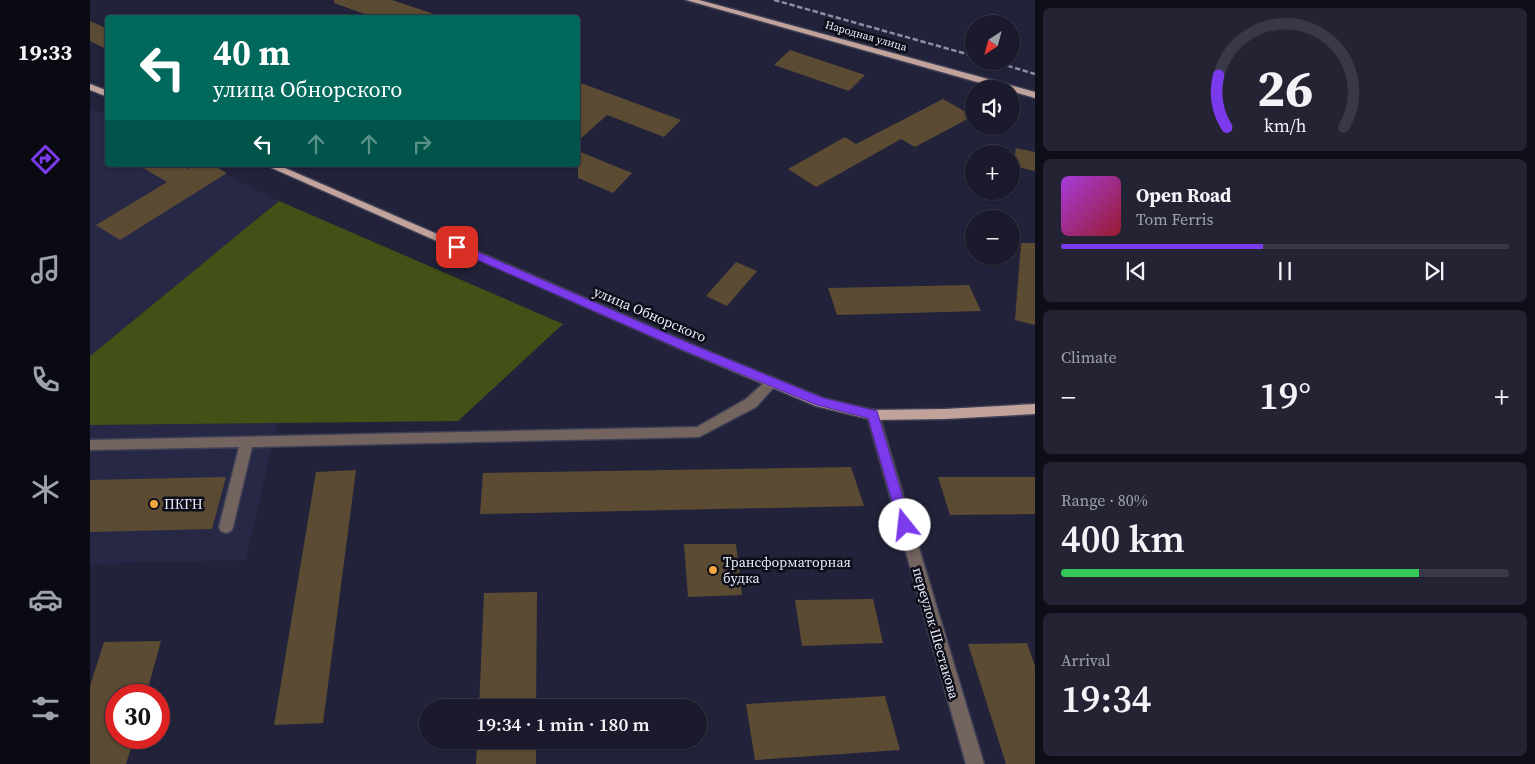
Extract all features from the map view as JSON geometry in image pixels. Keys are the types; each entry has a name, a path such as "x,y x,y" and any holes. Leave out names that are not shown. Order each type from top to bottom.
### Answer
{"main road":[{"name":"Народная улица","path":"690,0 1035,95"},
{"path":"90,87 105,93"},
{"name":"улица Обнорского","path":"275,167 689,348 821,402 873,415 945,414 1035,409"}],"street":[{"path":"90,445 699,432 751,403 772,382"},
{"name":"переулок Шестакова","path":"873,415 975,764"},
{"path":"226,527 247,442"}],"shaded area":[{"path":"90,107 105,114 105,167 211,167 279,201 90,356"},
{"path":"277,423 246,560 90,564 90,425"}],"green space":[{"path":"279,201 563,324 458,421 90,425 90,356"}],"building":[{"path":"334,0 392,0 434,14 368,15 334,3"},
{"path":"90,21 105,28 105,48 90,41"},
{"path":"790,50 865,75 849,91 774,65"},
{"path":"580,83 681,120 664,137 607,115 580,139"},
{"path":"943,99 965,111 965,120 915,147 901,139 816,187 788,169 845,137 856,144"},
{"path":"1020,149 1035,152 1035,171 1020,168"},
{"path":"580,152 632,173 613,193 578,178"},
{"path":"141,167 185,167 188,169 191,167 216,167 227,173 120,240 96,225 167,182"},
{"path":"1021,243 1035,243 1035,325 1015,320"},
{"path":"736,262 757,271 727,306 706,296"},
{"path":"969,285 981,311 837,315 828,288"},
{"path":"851,467 864,506 480,514 483,473"},
{"path":"356,470 323,723 274,725 316,472"},
{"name":"ПКГН","path":"226,477 212,529 90,532 90,480"},
{"path":"938,477 1035,477 1035,514 950,515"},
{"name":"Трансформаторная будка","path":"684,544 736,544 742,595 688,597"},
{"path":"537,592 536,699 479,699 484,593"},
{"path":"873,599 883,643 802,646 795,600"},
{"path":"161,641 149,684 105,684 105,749 131,749 126,764 90,764 90,686 104,642"},
{"path":"1027,643 1035,666 1035,764 1006,764 968,644"},
{"path":"885,696 900,750 755,760 746,704"},
{"path":"477,749 536,749 536,764 476,764"}],"railway":[{"path":"774,0 965,53"},
{"path":"1020,69 1035,74"}],"place":[{"name":"ПКГН","path":"154,504"},
{"name":"Трансформаторная будка","path":"713,570"}],"route":[{"path":"457,247 689,348 821,402 873,415 905,525"}]}
